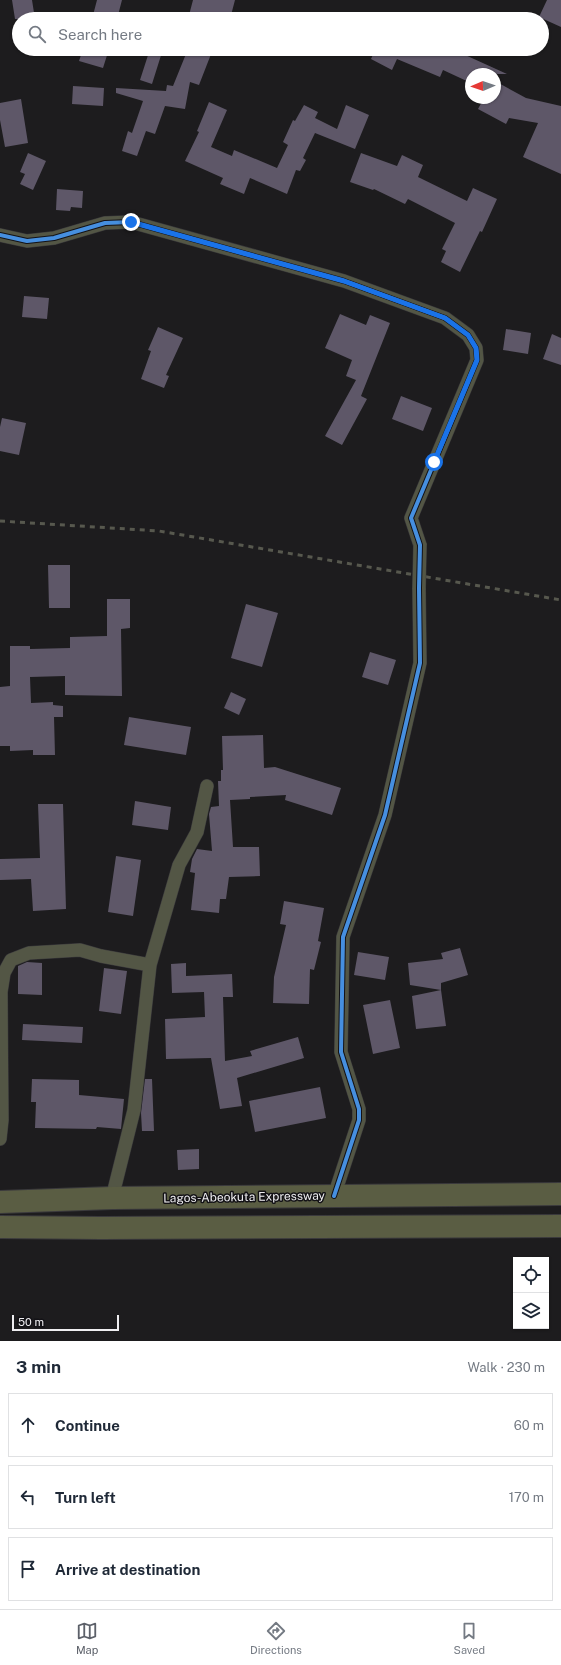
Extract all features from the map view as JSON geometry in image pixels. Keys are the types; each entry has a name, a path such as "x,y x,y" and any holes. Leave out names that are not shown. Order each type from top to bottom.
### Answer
{"highway":[{"name":"Lagos-Abeokuta Expressway","path":"0,1202 112,1198 561,1194"},
{"path":"0,1227 561,1226"}],"street":[{"path":"0,235 27,241 54,238 105,223 131,222 344,281 445,318 468,335 476,348 477,360 411,518 420,546 420,662 385,815 343,937 341,1052 359,1109 359,1120 334,1196"},
{"path":"112,1198 134,1110 150,965 179,865 197,832 206,786"},
{"path":"0,1139 2,1120 1,992 4,973 11,960 29,952 80,950 101,956 150,965"}],"building":[{"path":"12,0 32,0 34,12 14,12"},
{"path":"97,0 122,0 119,12 94,12"},
{"path":"193,0 235,0 232,12 190,12"},
{"path":"547,0 561,0 561,27 549,22 549,12 541,12"},
{"path":"81,56 107,56 103,68 79,61"},
{"path":"148,56 161,56 152,84 140,80"},
{"path":"185,56 210,56 199,85 190,82 185,109 165,106 155,134 146,131 137,156 122,151 128,131 132,133 143,101 116,93 116,88 166,91 167,85 173,86"},
{"path":"372,56 467,56 494,68 465,68 465,80 443,70 440,77 397,59 392,70 371,59"},
{"path":"501,84 526,98 561,106 561,174 523,157 538,123 509,118 506,124 478,109 481,104 501,104"},
{"path":"73,86 104,88 103,106 72,104"},
{"path":"21,99 28,143 5,147 0,120 0,103"},
{"path":"209,102 227,110 211,147 232,156 234,150 277,168 288,145 283,142 293,120 295,121 304,105 318,112 315,118 337,129 346,105 369,115 355,149 315,133 303,158 306,160 300,171 296,170 287,194 250,178 244,194 220,184 223,178 185,161 199,132 197,131"},
{"path":"28,153 46,161 33,190 20,184 25,174 20,172"},
{"path":"361,153 397,166 402,155 423,165 418,177 467,201 473,188 497,199 482,232 480,231 460,272 441,262 446,251 442,249 455,223 408,199 405,204 374,189 373,190 350,182"},
{"path":"57,189 83,191 82,208 71,207 70,211 56,210"},
{"path":"24,296 49,298 47,319 22,317"},
{"path":"340,314 366,325 370,315 390,323 361,396 367,399 342,445 325,436 356,380 346,376 352,360 325,348"},
{"path":"158,327 183,338 166,375 169,376 164,388 141,379 151,351 148,350"},
{"path":"506,329 531,333 528,354 503,350"},
{"path":"552,334 561,338 561,365 543,359"},
{"path":"401,396 432,408 423,431 392,419"},
{"path":"2,418 26,423 19,455 0,451 0,427"},
{"path":"48,565 70,565 70,608 49,608"},
{"path":"107,599 130,599 130,628 121,629 122,696 65,695 65,676 30,677 31,703 53,702 53,705 63,706 63,717 54,717 55,755 33,755 33,750 10,751 10,746 0,746 0,687 10,686 10,646 30,646 30,649 70,648 70,637 107,636"},
{"path":"246,604 278,613 262,667 231,658"},
{"path":"370,652 396,660 388,685 362,677"},
{"path":"231,692 246,699 239,715 224,708"},
{"path":"129,717 191,727 186,755 124,745"},
{"path":"263,735 264,768 275,767 341,788 332,815 285,800 286,795 250,797 250,799 230,800 233,847 259,847 260,876 229,877 226,899 220,899 219,913 191,910 195,873 190,872 192,859 197,849 212,851 209,814 211,807 219,806 218,781 221,781 221,770 223,770 222,736"},
{"path":"135,801 171,807 168,830 132,825"},
{"path":"38,804 63,804 66,909 33,911 31,879 0,880 0,859 40,858"},
{"path":"116,856 141,860 133,916 108,912"},
{"path":"284,901 324,908 318,941 321,942 314,970 310,969 309,1004 273,1003 274,977 286,925 280,924"},
{"path":"460,948 468,975 441,983 441,990 410,985 408,963 443,959 441,953"},
{"path":"358,952 389,957 385,980 354,975"},
{"path":"27,962 42,963 42,995 18,994 18,966"},
{"path":"186,963 186,976 232,974 233,997 223,997 225,1061 252,1056 250,1051 298,1037 304,1058 237,1078 242,1106 220,1109 211,1058 166,1059 165,1019 205,1017 204,992 172,993 171,964"},
{"path":"104,968 127,971 121,1014 99,1011"},
{"path":"441,990 446,1026 416,1029 412,996"},
{"path":"390,1000 400,1048 373,1054 363,1005"},
{"path":"23,1024 83,1027 82,1043 22,1040"},
{"path":"32,1079 79,1080 79,1095 124,1099 121,1129 97,1127 96,1129 35,1128 36,1102 31,1102"},
{"path":"145,1079 152,1079 154,1131 142,1131 141,1113"},
{"path":"320,1087 326,1118 255,1132 249,1101"},
{"path":"199,1149 199,1169 178,1170 177,1150"}],"railway":[{"path":"0,521 159,531 561,600"}],"cycle path":[{"path":"0,235 27,241 54,238 105,223 131,222 344,281 445,318 468,335 476,348 477,360 411,518 420,545 420,663 385,815 343,937 341,1052 359,1109 359,1120 334,1196"}],"route":[{"path":"131,222 344,281 445,318 468,335 476,348 477,360 434,462"}]}
